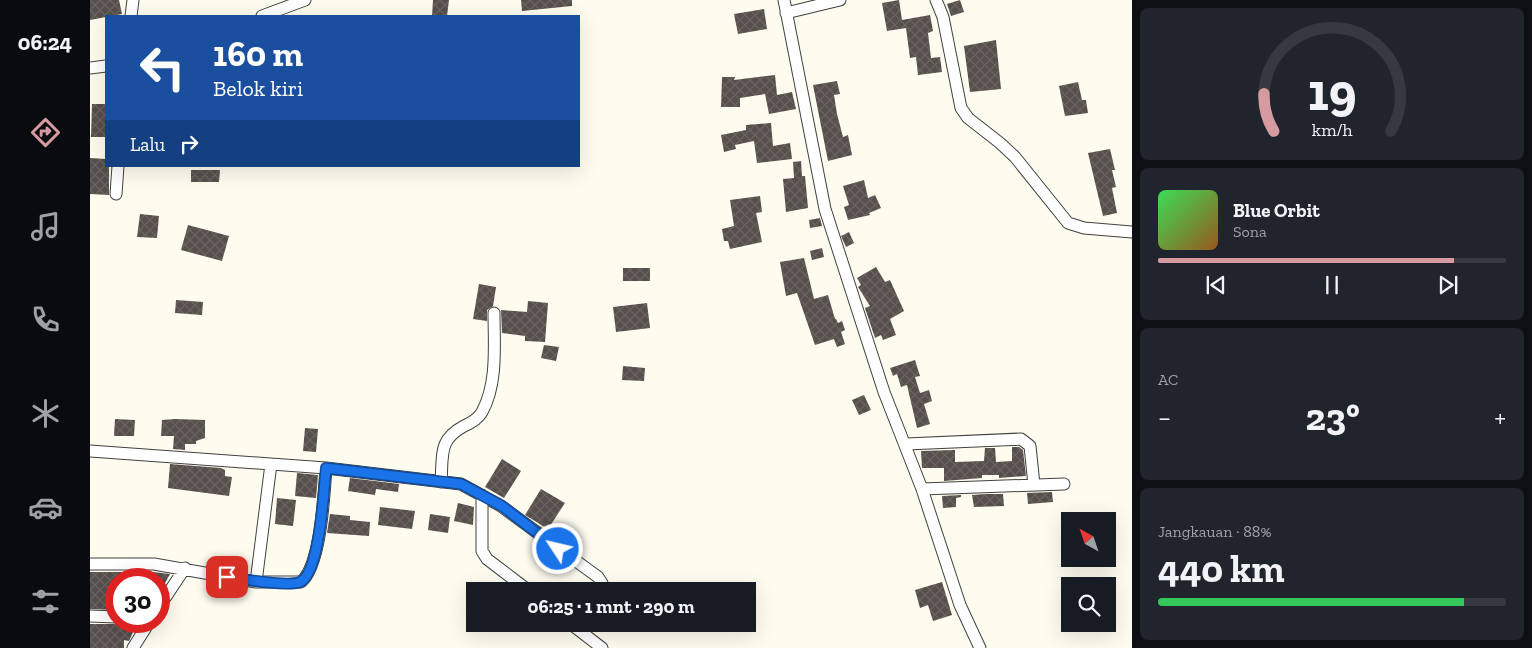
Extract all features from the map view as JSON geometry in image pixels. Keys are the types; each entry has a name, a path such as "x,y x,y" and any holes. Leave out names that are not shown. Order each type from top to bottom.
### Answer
{"street":[{"path":"131,15 133,0"},
{"path":"265,15 305,0"},
{"path":"784,0 826,209 884,392 906,444 960,605 980,648"},
{"path":"786,13 840,0"},
{"path":"936,0 943,17 961,108 968,118 1000,143 1014,157 1068,223 1084,228 1132,232"},
{"path":"90,68 105,66"},
{"path":"116,194 118,167"},
{"path":"441,482 445,440 452,432 476,420 482,412 490,390 494,361 494,313"},
{"path":"906,444 1021,439 1030,446 1034,485"},
{"path":"90,451 326,468 461,484 502,506 598,577 601,582"},
{"path":"256,582 271,464"},
{"path":"90,564 154,564 256,582 298,583 306,577 319,538 326,468"},
{"path":"922,489 1064,484"},
{"path":"482,495 482,551 487,559 517,582"},
{"path":"170,590 185,568"},
{"path":"90,616 105,616"},
{"path":"583,632 602,648"},
{"path":"133,648 142,633"}],"building":[{"path":"90,0 119,0 122,14 105,15 105,17 90,20"},
{"path":"433,0 449,0 447,15 432,15"},
{"path":"521,0 572,0 572,6 522,11"},
{"path":"899,0 902,20 930,15 933,31 928,33 931,58 940,57 942,72 918,75 916,57 910,58 906,28 887,31 882,3"},
{"path":"960,0 964,12 951,16 947,4"},
{"path":"764,9 767,29 738,34 734,14"},
{"path":"996,40 1001,89 970,92 964,46"},
{"path":"775,75 777,95 792,92 796,109 769,114 765,94 740,98 740,107 721,107 722,77 735,77 734,80"},
{"path":"837,81 840,94 834,95 837,114 843,137 848,135 852,155 828,161 813,85"},
{"path":"1078,82 1082,100 1086,100 1088,113 1065,116 1059,86"},
{"path":"92,104 105,104 105,137 91,137"},
{"path":"771,123 773,146 790,143 792,159 757,163 754,141 735,145 736,149 724,152 721,135 746,130 746,125"},
{"path":"1110,149 1115,170 1112,170 1116,187 1112,188 1117,213 1103,216 1088,153"},
{"path":"90,158 105,159 105,167 109,167 109,195 90,194"},
{"path":"801,161 802,176 805,176 808,208 786,212 783,179 794,178 793,162"},
{"path":"191,170 220,170 219,182 191,182"},
{"path":"864,180 868,198 875,195 881,208 869,213 870,215 848,220 844,207 849,205 843,186"},
{"path":"760,196 762,212 756,213 762,242 730,249 728,241 724,241 722,229 734,226 730,200"},
{"path":"140,214 159,216 157,238 137,237"},
{"path":"820,218 822,226 810,228 809,220"},
{"path":"188,225 229,236 222,261 181,250"},
{"path":"849,232 854,243 846,247 841,236"},
{"path":"822,248 824,257 812,260 810,251"},
{"path":"804,258 814,299 828,295 835,319 838,323 842,321 845,330 841,332 845,344 837,347 834,339 815,345 797,293 786,296 780,262"},
{"path":"876,267 885,282 890,280 904,311 890,319 896,335 883,340 881,335 875,338 865,308 870,306 858,287 861,285 857,278"},
{"path":"623,268 650,268 650,281 623,281"},
{"path":"479,284 496,287 493,306 487,310 487,321 473,319"},
{"path":"176,300 203,302 202,315 175,313"},
{"path":"528,301 548,303 545,342 525,341 525,336 502,333 501,310 527,312"},
{"path":"647,303 650,328 616,332 613,307"},
{"path":"544,345 559,347 556,361 541,358"},
{"path":"915,360 920,376 915,377 920,393 929,390 932,401 924,404 930,424 917,428 907,385 901,387 897,374 893,376 890,368"},
{"path":"623,366 645,368 644,381 622,380"},
{"path":"864,395 871,410 859,415 852,400"},
{"path":"115,419 135,420 134,436 114,436"},
{"path":"162,420 205,420 205,438 196,441 196,444 185,444 185,450 173,449 174,436 161,436"},
{"path":"305,428 318,429 316,452 303,451"},
{"path":"1012,447 1019,447 1023,450 1026,476 999,478 999,475 982,475 982,478 944,481 944,468 922,468 921,451 955,450 955,462 984,461 985,448 995,448 996,462 1012,461"},
{"path":"502,459 521,471 504,498 485,487"},
{"path":"170,464 221,468 225,470 225,476 232,477 229,496 168,488"},
{"path":"297,473 318,475 316,498 295,496"},
{"path":"350,478 399,484 398,492 376,489 375,495 348,491"},
{"path":"541,489 565,503 548,529 525,515"},
{"path":"1052,492 1053,502 1028,504 1027,493"},
{"path":"1003,494 1004,506 974,507 972,495"},
{"path":"961,495 961,497 956,498 956,507 943,508 942,496"},
{"path":"277,498 296,500 293,526 275,524"},
{"path":"458,503 474,507 473,525 454,521"},
{"path":"380,507 415,511 412,529 378,525"},
{"path":"330,514 350,516 350,520 370,522 369,536 327,533"},
{"path":"430,514 450,517 448,533 428,530"},
{"path":"90,572 105,572 105,610 90,609"},
{"path":"942,582 952,615 933,621 928,605 920,608 915,590"},
{"path":"90,624 105,624 105,633 133,633 129,641 124,640 124,648 90,648"}],"route":[{"path":"227,577 256,582 298,583 304,580 319,538 326,468 461,484 502,506 558,549"}]}
